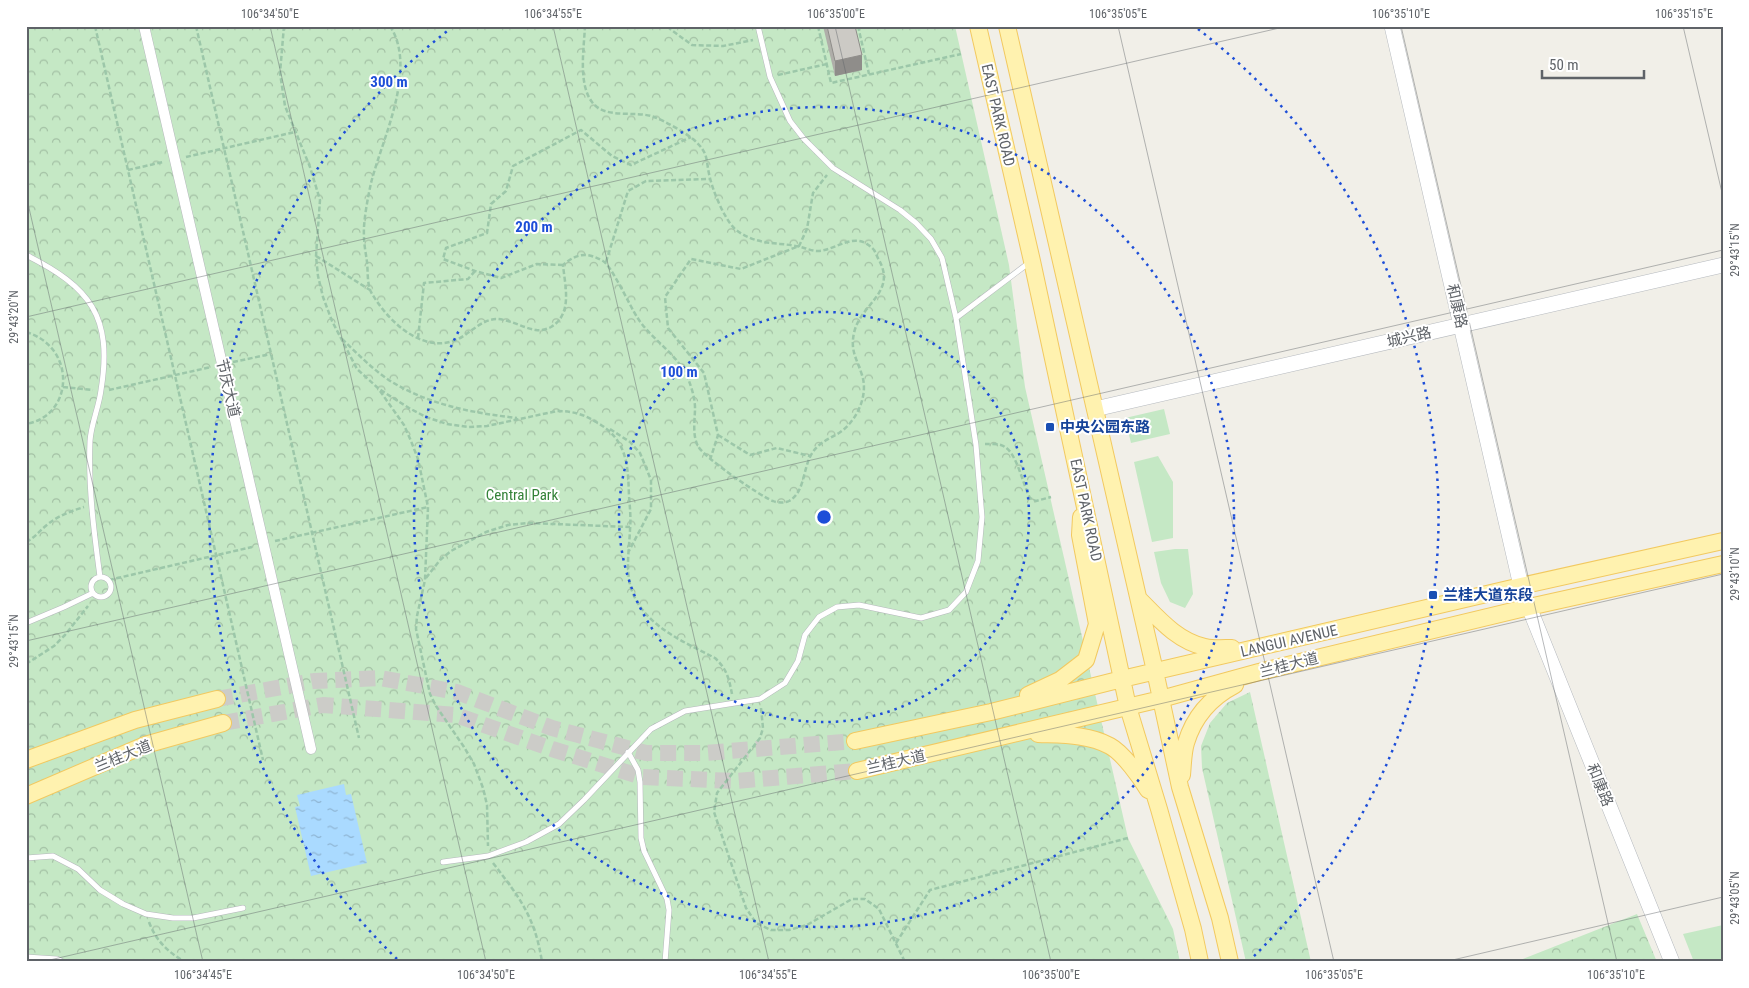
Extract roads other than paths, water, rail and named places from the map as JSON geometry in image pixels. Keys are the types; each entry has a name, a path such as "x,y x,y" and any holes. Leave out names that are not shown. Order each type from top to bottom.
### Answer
{"main road":[{"name":"EAST PARK ROAD","path":"978,26 1032,261 1128,707 1193,929 1200,962"},
{"name":"EAST PARK ROAD","path":"1007,26 1180,787 1220,918 1230,962"},
{"path":"991,712 1060,680 1086,660 1097,624 1080,535 1083,497"},
{"name":"LANGUI AVENUE","path":"855,741 991,712 1122,679 1723,541"},
{"name":"兰桂大道","path":"857,771 1161,699 1259,672 1723,564"},
{"path":"1138,597 1159,620 1178,636 1205,647 1257,649"},
{"path":"1180,787 1186,744 1199,714 1218,694 1259,672"},
{"name":"兰桂大道","path":"30,758 135,720 217,699"},
{"name":"兰桂大道","path":"26,796 145,745 223,723"},
{"path":"1020,733 1083,736 1112,746 1142,780 1159,809"}],"street":[{"name":"节庆大道","path":"144,26 311,749"},
{"name":"和康路","path":"1392,26 1521,586"},
{"name":"城兴路","path":"1095,409 1723,265"},
{"name":"和康路","path":"1529,608 1672,962"}],"lane":[{"path":"443,862 488,856 526,842 558,824 584,800 651,729 685,711 760,699 786,682 798,661 805,635 819,618 837,608 859,605 921,618 949,610 966,592 978,561 982,517 976,444 956,318 942,258 931,239 916,223 900,210 833,168 804,139 790,121 770,77 758,26"},
{"path":"26,255 48,266 72,282 91,304 103,331 106,357 101,391 90,438 89,467 91,504 100,578"},
{"path":"956,318 1032,261"},
{"path":"26,623 95,594 106,595 111,588 109,581 100,578 92,582 91,589 95,594"},
{"path":"628,752 638,770 640,782 644,851 667,899 669,910 665,962"},
{"path":"26,858 53,856 78,869 100,890 123,904 146,914 173,918 194,918 243,908"},
{"path":"26,957 57,959 63,962"}],"water":[{"path":"344,784 346,795 351,794 367,863 311,876 295,807 300,806 297,795"}],"tunnel":[{"path":"217,699 314,681 380,678 457,692 552,728 646,753 705,753 855,741"},
{"path":"223,723 323,705 456,715 552,749 642,777 735,781 857,771"}],"place":[{"name":"中央公园东路","path":"1050,427"},
{"name":"兰桂大道东段","path":"1433,595"}],"park label":[{"name":"Central Park","path":"522,495"}]}
